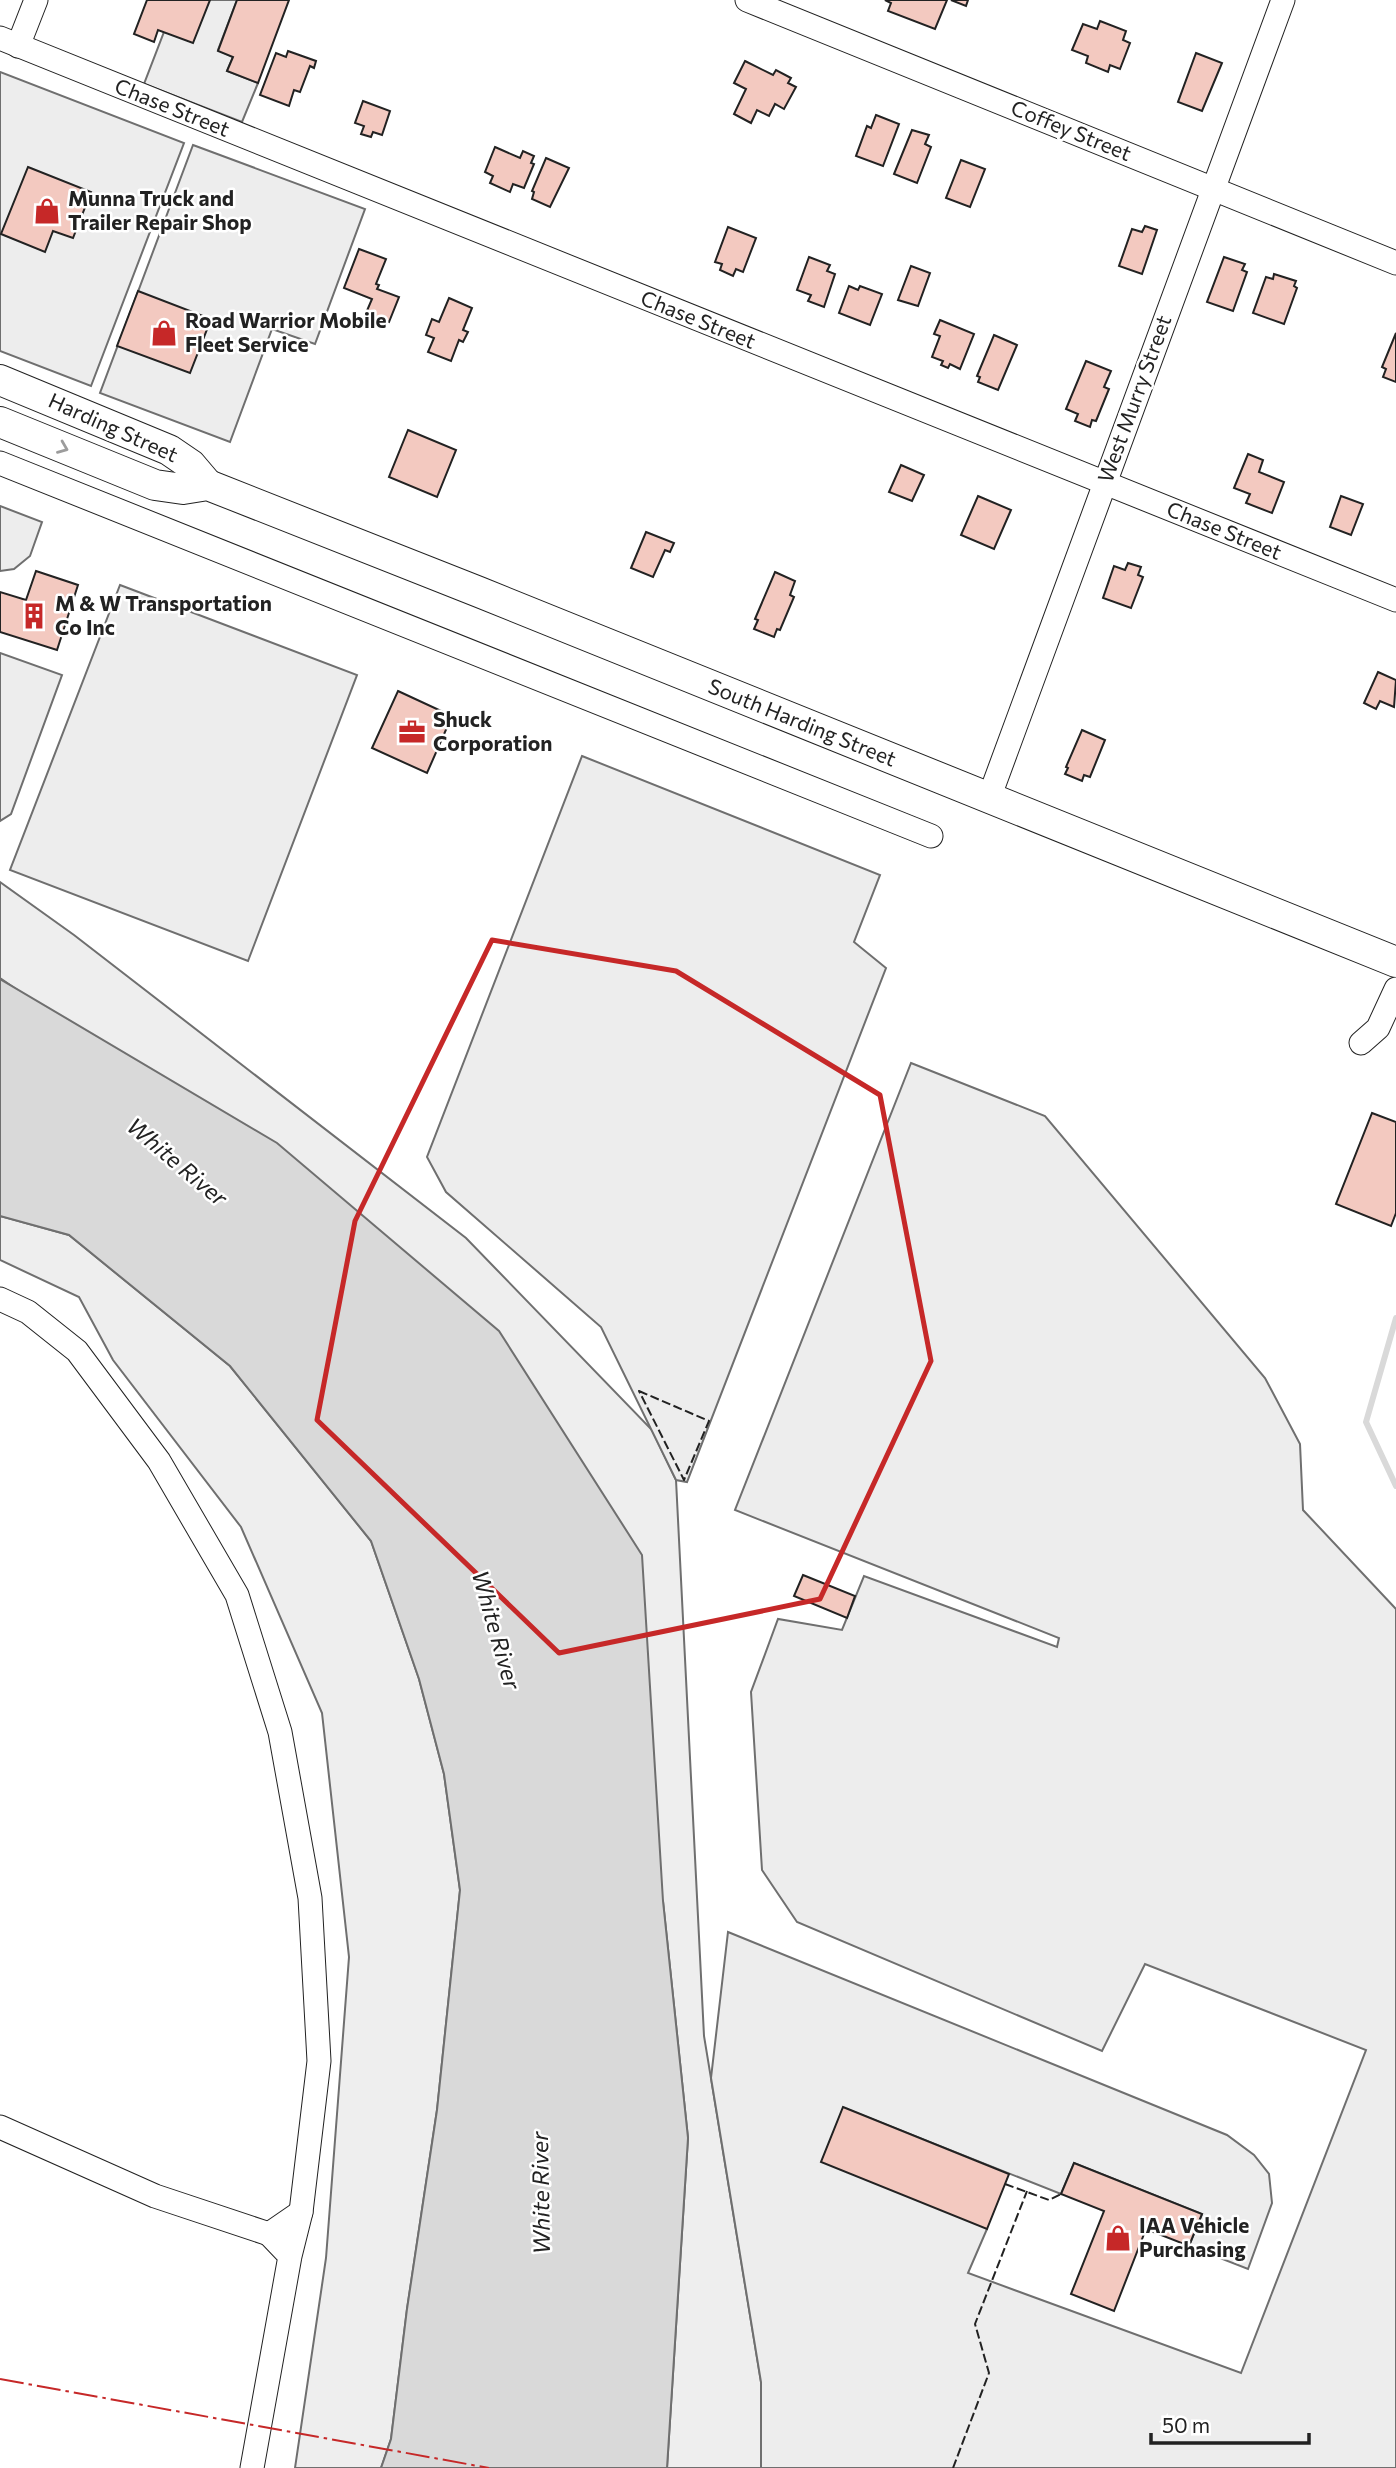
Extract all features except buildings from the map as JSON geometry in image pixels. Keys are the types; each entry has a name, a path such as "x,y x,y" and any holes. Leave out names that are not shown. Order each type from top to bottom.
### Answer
{"main road":[{"name":"Harding Street","path":"0,380 169,450 191,465 208,485"},
{"name":"Harding Street","path":"0,422 155,485 183,489 208,485"},
{"name":"South Harding Street","path":"208,485 1396,962"}],"street":[{"path":"9,42 36,0"},
{"name":"Coffey Street","path":"747,0 1396,262"},
{"name":"West Murry Street","path":"989,798 1283,0"},
{"name":"Chase Street","path":"9,42 1396,600"},
{"path":"0,463 931,836"},
{"path":"1362,1043 1378,1028 1396,989"},
{"path":"0,1299 27,1312 77,1351 159,1461 237,1595 281,1732 310,1898 318,2062 301,2211 290,2256 252,2468"},
{"path":"0,2127 155,2196 269,2234 290,2256"},
{"path":"269,2234 301,2211"}],"highlighted area":[{"path":"492,940 676,971 880,1095 931,1361 820,1599 559,1653 317,1420 355,1221"}],"shaded area":[{"path":"210,0 237,0 218,50 233,57 227,71 258,83 242,122 144,84 164,32"},
{"path":"0,72 184,143 91,386 0,351"},
{"path":"193,145 365,209 315,344 272,329 230,442 100,393"},
{"path":"0,506 42,522 30,556 14,569 0,571"},
{"path":"120,585 357,675 248,961 10,870"},
{"path":"0,653 62,675 11,814 0,821"},
{"path":"582,756 880,875 854,942 886,968 687,1482 676,1480 601,1327 446,1192 427,1157"},
{"path":"0,882 74,935 466,1238 652,1430 676,1480 704,2036 761,2382 761,2468 667,2468 688,2138 663,1901 29,998 0,978"},
{"path":"911,1063 1045,1116 1265,1378 1300,1444 1303,1510 1396,1609 1396,2468 761,2468 761,2382 711,2078 728,1932 1227,2135 1254,2155 1269,2174 1272,2203 1248,2269 1189,2246 1202,2214 1074,2163 1061,2194 844,2108 987,2229 968,2273 1241,2373 1366,2050 1145,1964 1102,2051 797,1922 762,1870 751,1692 778,1619 842,1630 864,1576 1057,1647 1059,1638 735,1510"},
{"path":"0,1216 69,1235 230,1366 371,1541 419,1679 444,1774 460,1890 437,2110 407,2309 391,2439 381,2468 295,2468 326,2258 349,1957 322,1713 241,1527 113,1360 79,1297 0,1260"}],"water":[{"name":"White River","path":"0,979 277,1143 499,1331 642,1555 663,1901 688,2138 667,2468 381,2468 391,2439 407,2309 437,2110 460,1890 444,1774 419,1679 371,1541 230,1366 69,1235 0,1216"}],"waterway":[{"path":"1396,1318 1366,1422 1396,1486"}],"fence":[{"path":"639,1391 709,1421 684,1480 639,1391"},
{"path":"1005,2184 1049,2200 1061,2194"},
{"path":"953,2468 989,2373 975,2324 1027,2191"}],"power":[{"path":"0,2379 489,2468"}],"place":[{"name":"Munna Truck and Trailer Repair Shop","path":"47,211"},
{"name":"Road Warrior Mobile Fleet Service","path":"164,333"},
{"name":"M & W Transportation Co Inc","path":"34,616"},
{"name":"Shuck Corporation","path":"412,732"},
{"name":"IAA Vehicle Purchasing","path":"1118,2238"}]}
